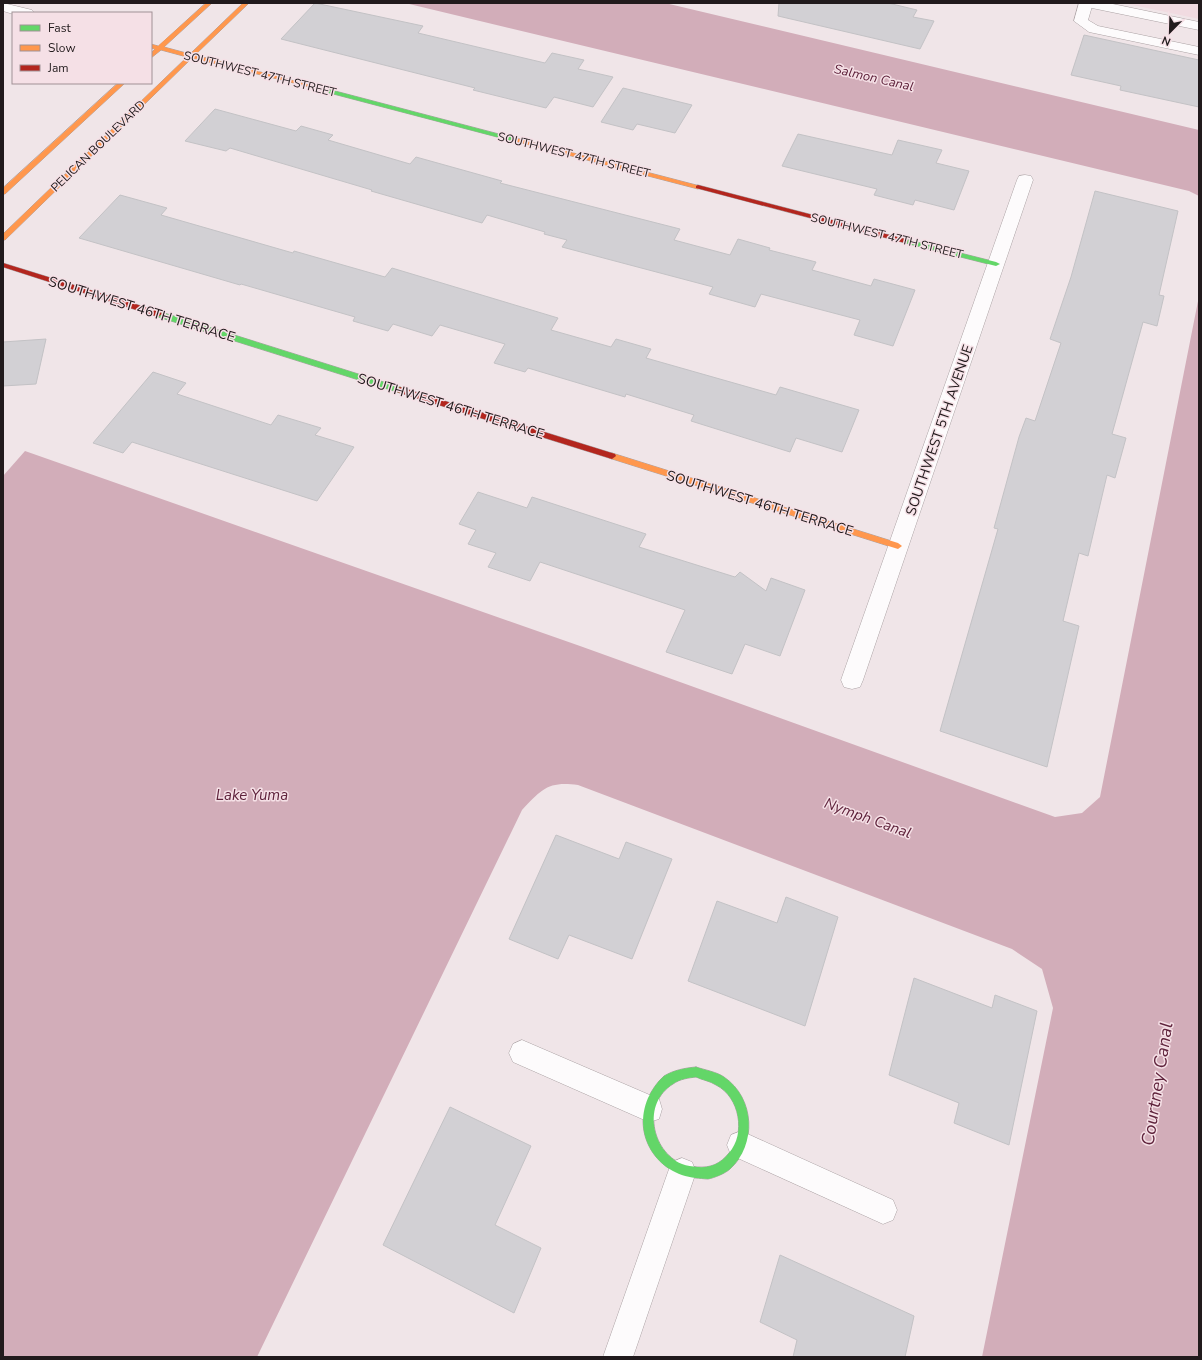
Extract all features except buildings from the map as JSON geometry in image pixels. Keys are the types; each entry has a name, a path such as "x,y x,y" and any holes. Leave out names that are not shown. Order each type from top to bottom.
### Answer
{"street":[{"path":"155,47 209,3"},
{"name":"PELICAN BOULEVARD","path":"3,238 246,3"},
{"path":"1086,3 1199,26"},
{"path":"3,7 24,12"},
{"name":"SOUTHWEST 47TH STREET","path":"155,47 996,264"},
{"path":"3,192 121,84"},
{"name":"SOUTHWEST 5TH AVENUE","path":"852,680 1025,180"},
{"name":"SOUTHWEST 46TH TERRACE","path":"3,265 898,546"},
{"path":"522,1053 649,1109"},
{"path":"696,1072 712,1075 726,1084 737,1096 744,1111 746,1129 741,1145 734,1158 724,1168 711,1173 696,1175 682,1172 668,1164 658,1152 651,1139 648,1124 649,1109 655,1093 666,1081 680,1074 696,1072"},
{"path":"741,1145 883,1210"},
{"path":"618,1357 682,1172"}],"lane":[{"path":"1086,3 1081,21 1094,29 1199,51"}],"shaded area":[{"path":"1123,3 1199,3 1199,19"}],"water":[{"name":"Salmon Canal","path":"405,3 665,3 1199,130 1199,196 1189,191"},
{"name":"Lake Yuma","path":"1199,296 1199,1357 982,1357 1053,1008 1042,969 1012,949 578,785 559,784 546,788 522,810 257,1357 3,1357 3,476 25,451 580,646 1055,817 1082,813 1100,797"}],"traffic: fast":[{"path":"320,89 516,140"},
{"path":"905,241 996,264"},
{"path":"158,314 400,390"},
{"path":"696,1072 721,1081 736,1096 744,1115 744,1134 737,1152 725,1166 708,1173 686,1171 676,1167 660,1154 654,1145 649,1129 652,1102 661,1087 674,1077 696,1072"}],"traffic: slow":[{"path":"152,55 209,3"},
{"path":"3,238 246,3"},
{"path":"152,46 320,89"},
{"path":"3,192 121,84"},
{"path":"516,140 698,187"},
{"path":"612,456 898,546"}],"traffic: jam":[{"path":"698,187 905,241"},
{"path":"3,265 158,314"},
{"path":"400,390 612,456"}],"water label":[{"name":"Nymph Canal","path":"868,818"},
{"name":"Courtney Canal","path":"1157,1084"}]}
